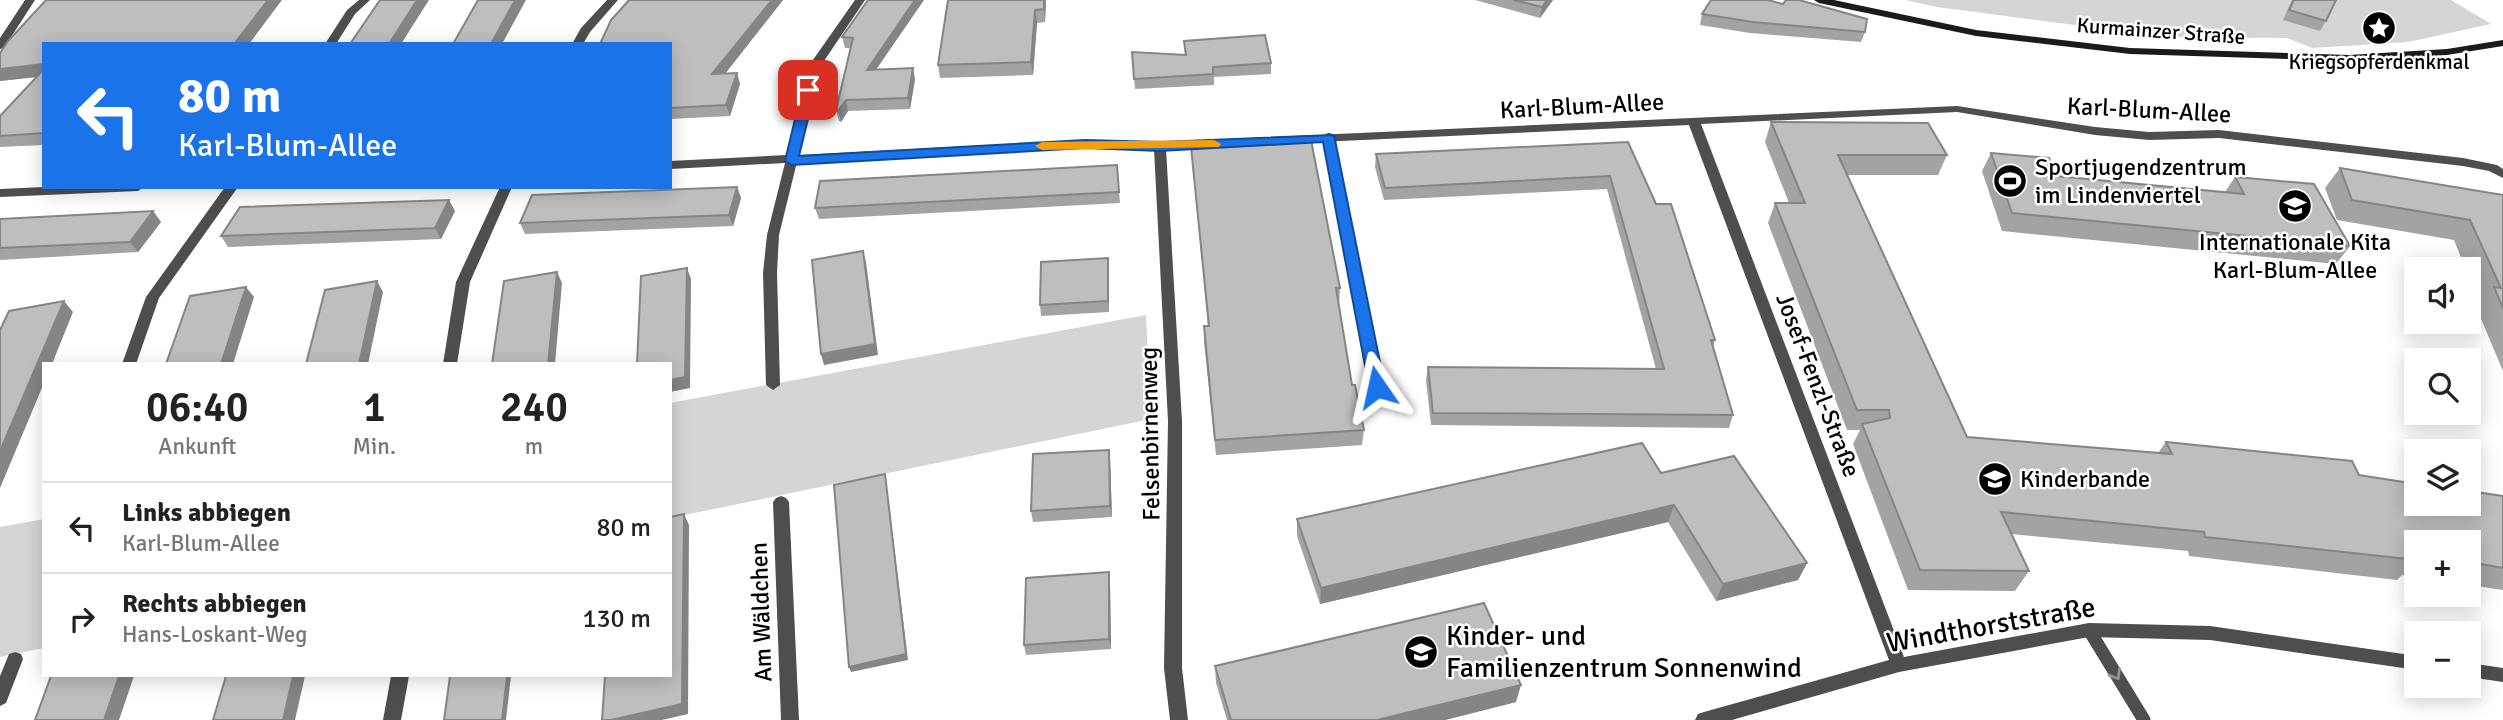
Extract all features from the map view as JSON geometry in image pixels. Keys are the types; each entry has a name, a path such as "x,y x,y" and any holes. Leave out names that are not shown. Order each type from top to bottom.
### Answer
{"main road":[{"name":"Kurmainzer Straße","path":"1819,0 1976,33 2130,51 2348,58 2447,52 2503,43"}],"street":[{"path":"0,46 30,0"},
{"path":"331,42 351,12 365,0"},
{"path":"578,42 584,30 613,0"},
{"path":"774,385 771,273 773,235 814,67 860,0"},
{"name":"Karl-Blum-Allee","path":"672,165 792,161 1085,144 1160,146 1957,109 2095,131 2246,137 2463,162 2498,171"},
{"name":"Josef-Fenzl-Straße","path":"1694,122 1899,665"},
{"name":"Felsenbirnenweg","path":"1160,146 1175,421 1173,668 1179,720"},
{"path":"0,193 92,189"},
{"path":"130,362 153,297 231,189"},
{"path":"450,362 463,282 505,189"},
{"name":"Am Wäldchen","path":"781,502 790,720"},
{"name":"Windthorststraße","path":"1704,720 1899,665 2089,630 2210,633 2404,661"},
{"path":"0,698 15,659"},
{"path":"2481,672 2503,675"},
{"path":"392,720 400,677"}],"lane":[{"path":"1329,138 1377,387"},
{"path":"2089,630 2144,720"}],"shaded area":[{"path":"1905,0 2451,0 2491,24 2408,42 2312,48 2287,38 2167,37 1937,7"},
{"path":"1146,315 1151,419 672,518 672,403"},
{"path":"42,519 42,648 0,657 0,527"}],"building":[{"path":"46,0 268,0 236,42 42,42 42,64 0,69 0,53"},
{"path":"380,0 417,0 390,42 351,42"},
{"path":"478,0 515,0 492,42 454,42"},
{"path":"629,0 772,0 712,74 737,73 726,105 672,108 672,42 601,42 611,20"},
{"path":"868,0 915,0 867,70 913,68 908,98 846,100 838,111 836,110 853,38 842,37"},
{"path":"948,0 1044,0 1044,9 1035,10 1031,62 938,65"},
{"path":"1514,0 1547,0 1542,7"},
{"path":"1711,0 1768,0 1783,4 1786,0 1799,0 1867,19 1865,32 1753,22 1702,14"},
{"path":"2294,0 2336,0 2326,21 2289,10"},
{"path":"1265,35 1271,63 1213,67 1213,74 1134,79 1132,52 1186,55 1184,41"},
{"path":"42,71 42,133 0,136 0,116"},
{"path":"1771,122 1928,123 1947,155 1838,155 1967,437 2172,454 2166,442 2352,461 2359,475 2404,482 2404,516 2481,516 2481,493 2503,496 2503,568 2481,564 2481,530 2404,530 2404,559 2205,537 2204,532 2001,512 2029,571 1920,570 1862,424 1890,418 1889,410 1857,410 1775,203 1805,203"},
{"path":"1311,140 1340,288 1336,288 1352,385 1355,385 1364,430 1215,440 1204,326 1209,326 1191,147"},
{"path":"1628,142 1656,204 1671,204 1715,340 1711,340 1733,415 1433,413 1428,367 1664,369 1610,176 1385,188 1376,154"},
{"path":"1991,153 2049,158 2056,176 2244,194 2235,177 2314,184 2350,246 2012,213"},
{"path":"1117,165 1119,192 815,208 820,181"},
{"path":"2340,168 2503,195 2503,308 2494,287 2501,288 2470,220 2352,200"},
{"path":"737,187 729,215 520,223 532,195"},
{"path":"449,200 435,228 221,236 240,207"},
{"path":"153,211 130,242 0,248 0,219"},
{"path":"863,251 875,344 821,354 812,260"},
{"path":"1108,258 1108,301 1040,305 1041,262"},
{"path":"687,268 685,377 672,380 672,362 637,362 641,276"},
{"path":"557,272 548,362 492,362 504,281"},
{"path":"377,281 359,362 307,362 325,290"},
{"path":"246,287 222,362 167,362 190,296"},
{"path":"64,301 0,451 0,330 9,311"},
{"path":"1642,443 1661,473 1734,456 1807,563 1723,584 1674,505 1321,588 1297,519"},
{"path":"1109,450 1110,506 1031,511 1033,454"},
{"path":"885,474 906,654 849,667 834,485"},
{"path":"684,514 682,704 602,720 605,677 672,677 672,517"},
{"path":"1109,572 1109,639 1024,645 1026,578"},
{"name":"Kinder- und Familienzentrum Sonnenwind","path":"1484,603 1521,685 1377,720 1231,720 1215,666"},
{"path":"51,677 119,677 104,720 35,720"},
{"path":"226,677 293,677 283,720 213,720"},
{"path":"450,677 507,677 502,720 444,720"}],"slow traffic":[{"path":"1042,146 1214,144"}],"place":[{"name":"Kriegsopferdenkmal","path":"2379,28"},
{"name":"Sportjugendzentrum im Lindenviertel","path":"2010,181"},
{"name":"Internationale Kita Karl-Blum-Allee","path":"2295,206"},
{"name":"Kinderbande","path":"1995,479"},
{"name":"Kinder- und Familienzentrum Sonnenwind","path":"1421,652"}],"route":[{"path":"808,90 792,161 1085,144 1160,146 1329,138 1377,387"}]}
